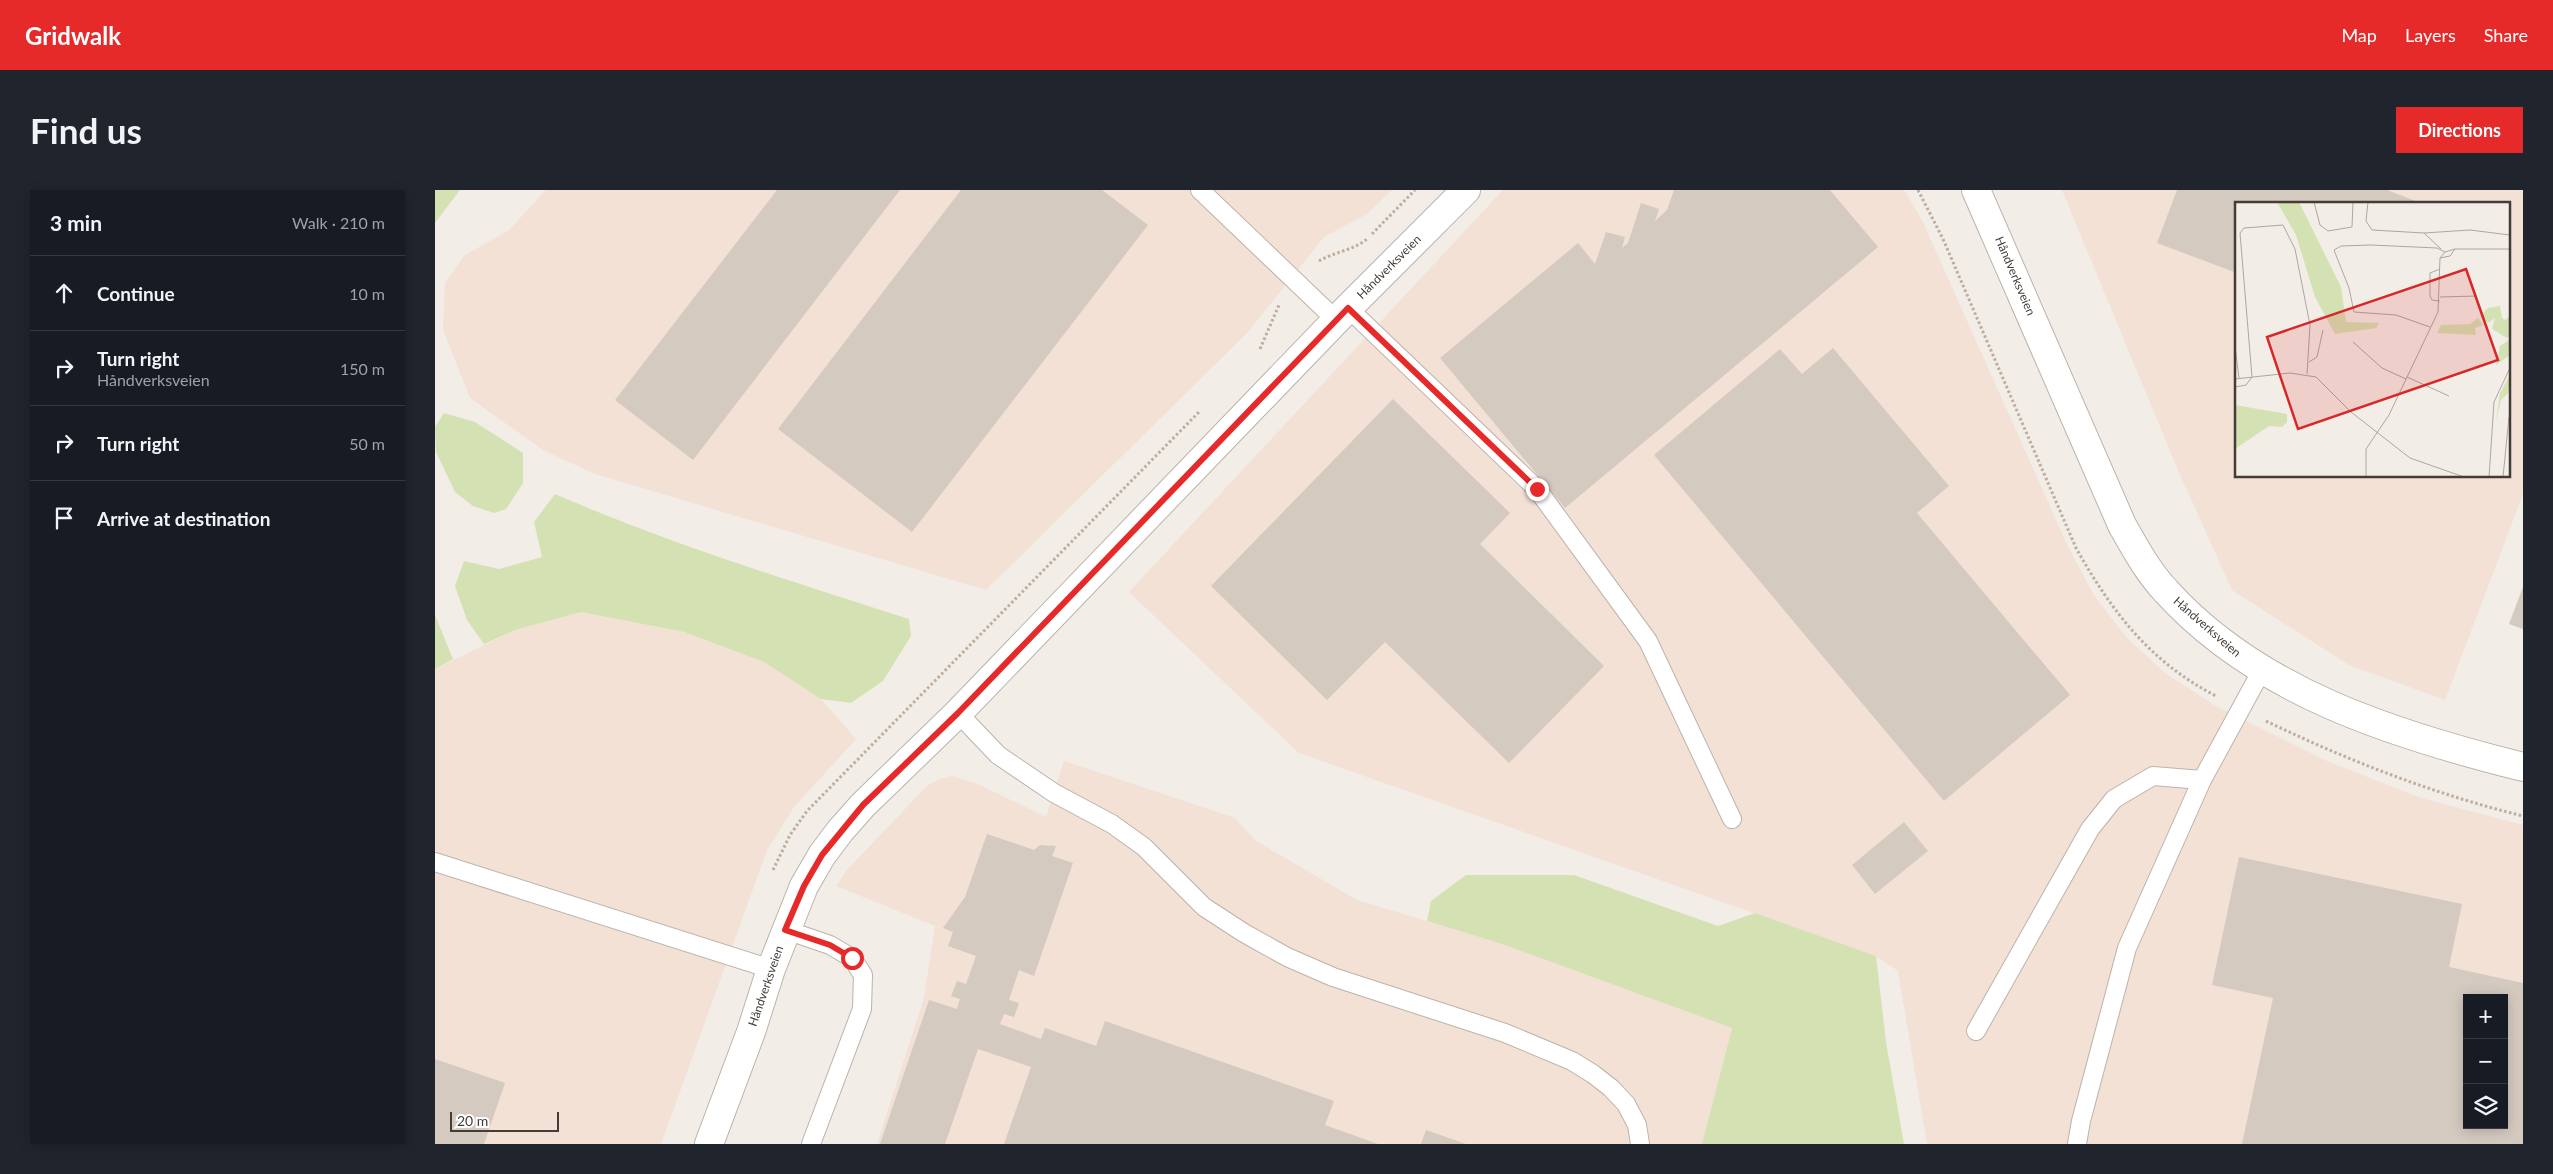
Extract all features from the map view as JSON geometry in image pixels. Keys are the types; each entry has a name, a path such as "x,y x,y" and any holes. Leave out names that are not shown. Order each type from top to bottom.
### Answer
{"street":[{"name":"Håndverksveien","path":"709,1144 751,1032 785,930 804,886 841,831 863,805 958,713 1342,314 1466,190"},
{"name":"Håndverksveien","path":"1976,190 2122,525 2142,560 2164,590 2185,612 2241,657 2280,681 2416,738 2523,767"}],"lane":[{"path":"1201,190 1537,489 1648,641 1733,819"},
{"path":"2077,1144 2081,1121 2127,948 2202,780 2262,670"},
{"path":"958,713 998,755 1054,793 1112,824 1144,847 1204,907 1243,933 1287,957 1333,977 1505,1033 1572,1061 1593,1074 1611,1088 1626,1104 1637,1125 1640,1144"},
{"path":"1976,1030 2090,829 2115,799 2153,776 2202,780"},
{"path":"435,862 771,968"},
{"path":"785,930 830,945 852,958 863,975 862,1009 811,1144"}],"path":[{"path":"1319,261 1331,253 1365,241 1415,190"}],"shaded area":[{"path":"546,190 1392,190 1367,214 1324,237 1248,332 986,590 595,474 543,450 470,398 443,330 445,283 465,255 508,231"},
{"path":"1503,190 1904,190 1922,220 2068,547 2095,597 2127,638 2165,673 2214,705 2329,762 2421,798 2523,825 2523,1144 1927,1144 1898,971 1876,956 1299,753 1129,592"},
{"path":"2062,190 2523,190 2523,494 2445,700 2349,665 2232,590 2178,470"},
{"path":"581,612 683,632 764,662 821,699 856,739 794,807 767,850 661,1144 435,1144 435,669 515,630"},
{"path":"1064,761 1235,818 1256,841 1357,900 1502,944 1732,1028 1702,1144 877,1144 924,998 935,926 836,886 847,870 928,785 952,776 978,784 1046,817"}],"green space":[{"path":"435,190 460,190 435,223"},
{"path":"444,413 475,422 523,453 523,483 506,509 494,513 473,506 455,492 436,452 435,427"},
{"path":"555,494 686,546 909,619 911,636 883,681 851,703 821,699 764,662 684,632 581,612 515,630 484,644 467,620 455,586 464,561 499,569 542,557 534,522"},
{"path":"435,615 453,659 435,669"},
{"path":"1466,875 1574,875 1718,926 1755,913 1876,956 1886,1042 1904,1144 1702,1144 1732,1028 1502,944 1427,921 1431,901"}],"building":[{"path":"777,190 900,190 693,460 615,400"},
{"path":"961,190 1102,190 1148,225 912,532 778,429"},
{"path":"1674,190 1830,190 1878,247 1565,508 1440,358 1578,243 1595,264 1606,232 1625,237 1622,248 1628,243 1641,203 1659,209 1655,221 1667,210"},
{"path":"2177,190 2387,190 2418,202 2235,202 2235,272 2157,243"},
{"path":"1833,348 1949,486 1917,513 2070,695 1944,801 1654,455 1780,349 1802,374"},
{"path":"1393,399 1510,513 1480,544 1604,666 1509,763 1385,642 1327,700 1211,586"},
{"path":"2523,587 2523,629 2509,624"},
{"path":"1904,822 1928,851 1875,894 1852,865"},
{"path":"987,834 1034,850 1040,845 1056,846 1052,856 1073,863 1034,976 1019,970 1009,1000 1019,1003 1014,1017 1004,1014 1000,1024 1041,1039 1045,1028 1096,1046 1105,1021 1334,1101 1325,1125 1378,1144 1004,1144 1031,1067 978,1049 945,1144 880,1144 929,1000 957,1009 960,999 951,996 957,981 966,984 976,956 948,946 953,932 943,928 965,897"},
{"path":"2239,857 2462,904 2449,967 2523,983 2523,1144 2242,1144 2273,998 2212,985"},
{"path":"435,1059 505,1083 484,1144 435,1144"},
{"path":"1426,1130 1466,1144 1421,1144"}],"route":[{"path":"852,958 830,945 785,930 804,886 822,855 863,805 958,713 1348,308 1537,489"}]}
